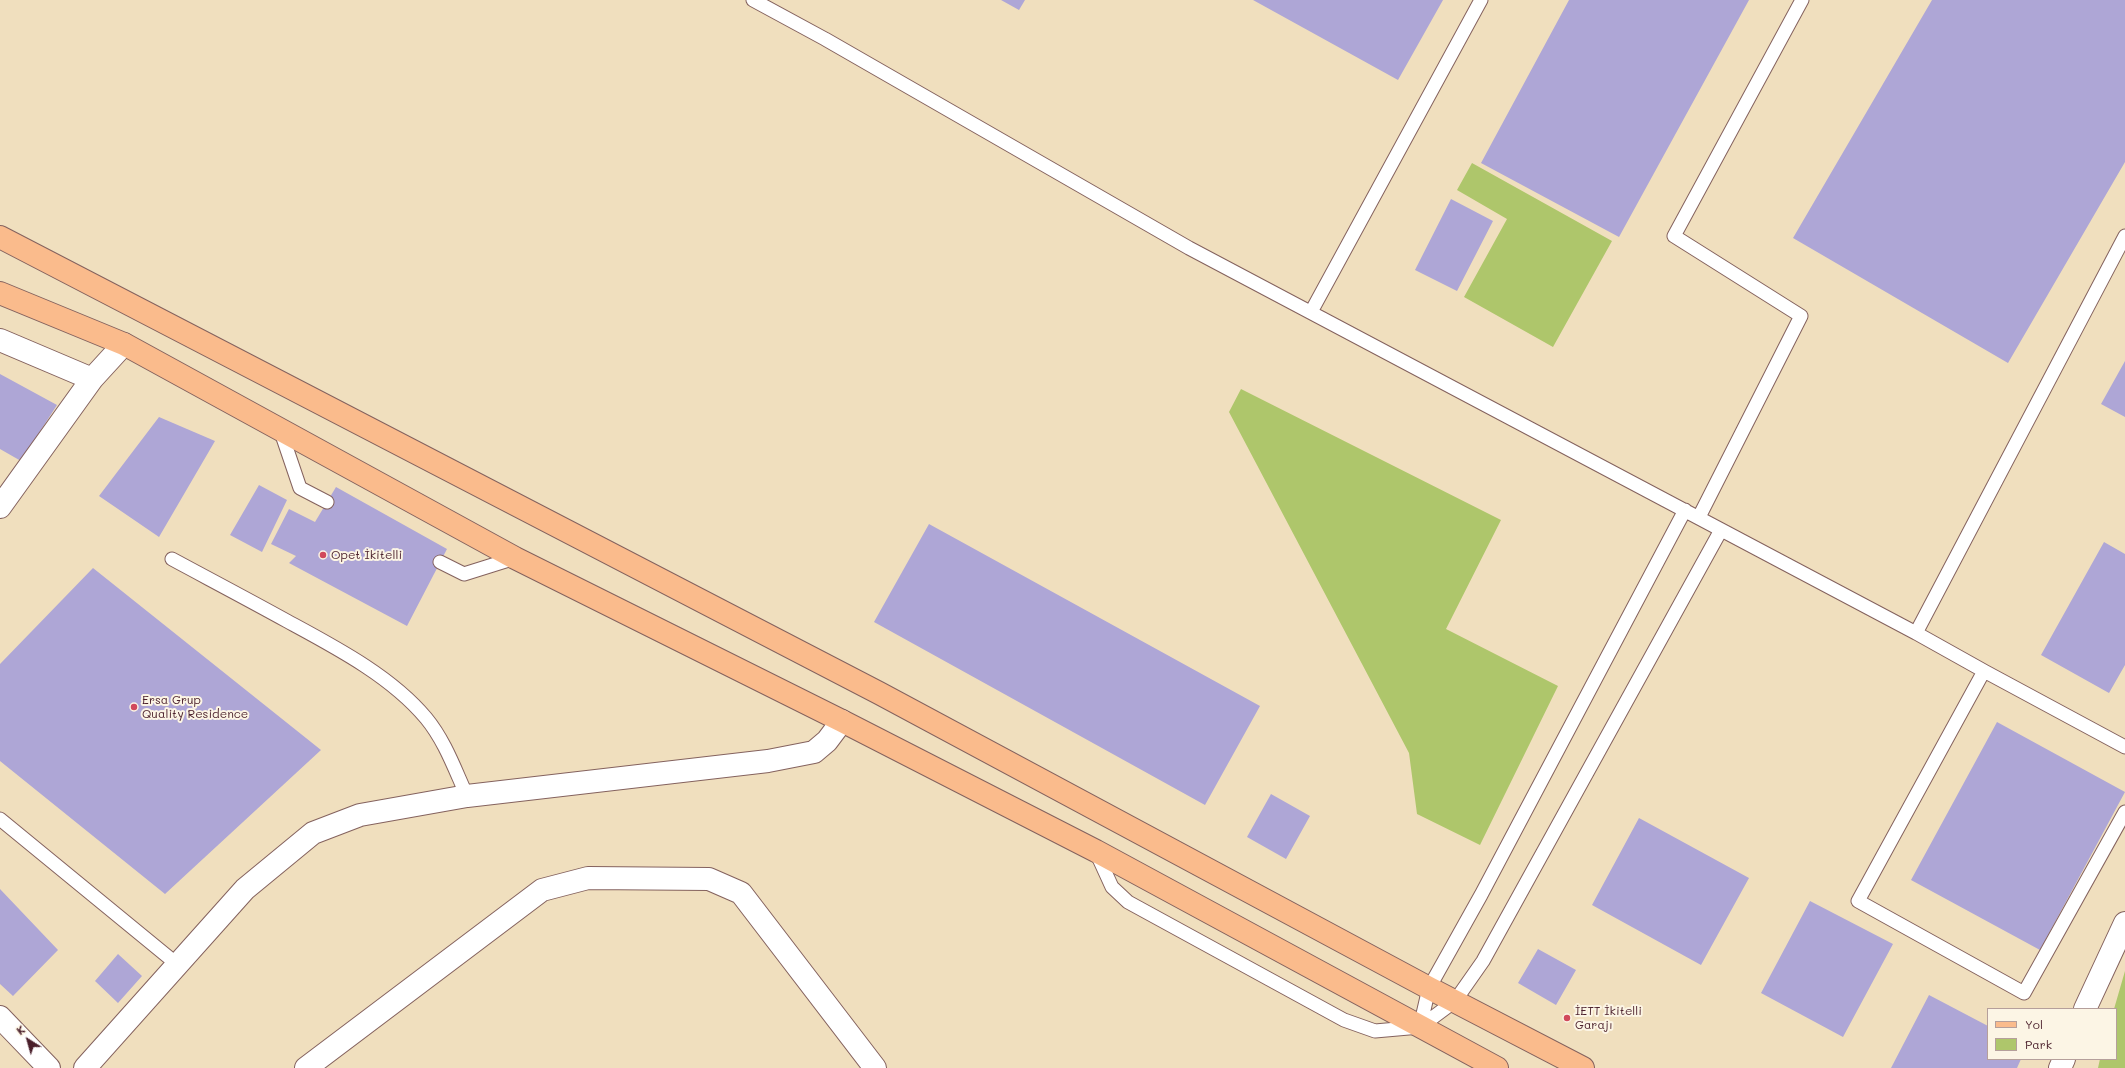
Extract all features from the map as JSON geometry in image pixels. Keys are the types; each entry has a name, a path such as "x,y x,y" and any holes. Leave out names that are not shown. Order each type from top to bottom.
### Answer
{"main road":[{"path":"0,237 879,693 1429,988 1583,1068"},
{"path":"0,293 124,344 515,558 842,721 1096,851 1420,1028 1497,1068"}],"street":[{"path":"0,340 92,379"},
{"path":"0,507 92,379 124,344"},
{"path":"84,1068 245,889 313,833 360,815 467,796 768,761 814,752 827,741 842,721"},
{"path":"306,1068 542,890 588,878 709,879 741,893 875,1068"},
{"path":"2087,1004 2125,923"},
{"path":"0,1017 50,1068"}],"lane":[{"path":"753,0 825,39 1189,248 1699,517 2125,747"},
{"path":"1311,312 1482,0"},
{"path":"1699,517 1801,316 1674,236 1802,0"},
{"path":"1916,633 2125,236"},
{"path":"280,429 300,488 327,502"},
{"path":"1420,1028 1429,988 1481,895 1685,510"},
{"path":"1096,851 1112,887 1128,902 1344,1020 1365,1029 1376,1031 1420,1028 1455,1001 1483,961 1721,530"},
{"path":"440,562 464,574 515,558"},
{"path":"172,559 342,651 395,688 412,702 436,732 467,796"},
{"path":"1984,671 1858,901 2024,993 2125,812"},
{"path":"0,819 178,965"}],"green space":[{"path":"1472,163 1612,241 1553,347 1464,297 1507,219 1457,190"},
{"path":"1241,389 1501,520 1446,629 1558,686 1480,845 1417,814 1409,753 1229,412"},
{"path":"2125,971 2125,1068 2098,1068 2100,1060 2117,1060 2117,1008 2114,1008"}],"building":[{"path":"1001,0 1025,0 1019,10"},
{"path":"1253,0 1443,0 1398,80"},
{"path":"1569,0 1749,0 1619,237 1481,163"},
{"path":"1932,0 2125,0 2125,162 2008,363 1793,238"},
{"path":"1451,199 1493,221 1457,291 1415,270"},
{"path":"2125,361 2125,417 2101,404"},
{"path":"0,374 57,405 21,461 0,449"},
{"path":"159,417 215,441 159,537 99,496"},
{"path":"259,485 287,500 262,552 230,535"},
{"path":"336,487 447,549 407,626 289,563 296,556 271,544 289,509 315,522"},
{"path":"929,524 1260,706 1205,805 874,622"},
{"path":"2104,542 2125,554 2125,665 2109,693 2041,655"},
{"name":"Ersa Grup Quality Residence","path":"93,568 321,750 165,894 0,761 0,664"},
{"path":"1997,722 2125,792 2040,950 1911,880"},
{"path":"1271,794 1310,816 1286,859 1247,837"},
{"path":"1639,818 1749,878 1701,965 1592,905"},
{"path":"0,889 58,950 13,996 0,984"},
{"path":"1810,901 1893,944 1843,1037 1761,993"},
{"path":"1538,949 1576,970 1556,1005 1518,983"},
{"path":"118,954 142,976 118,1003 95,981"},
{"path":"1929,995 1987,1025 1987,1060 2021,1060 2017,1068 1891,1068"}],"place":[{"name":"Opet İkitelli","path":"323,555"},
{"name":"Ersa Grup Quality Residence","path":"134,707"},
{"name":"İETT İkitelli Garajı","path":"1567,1018"}]}
